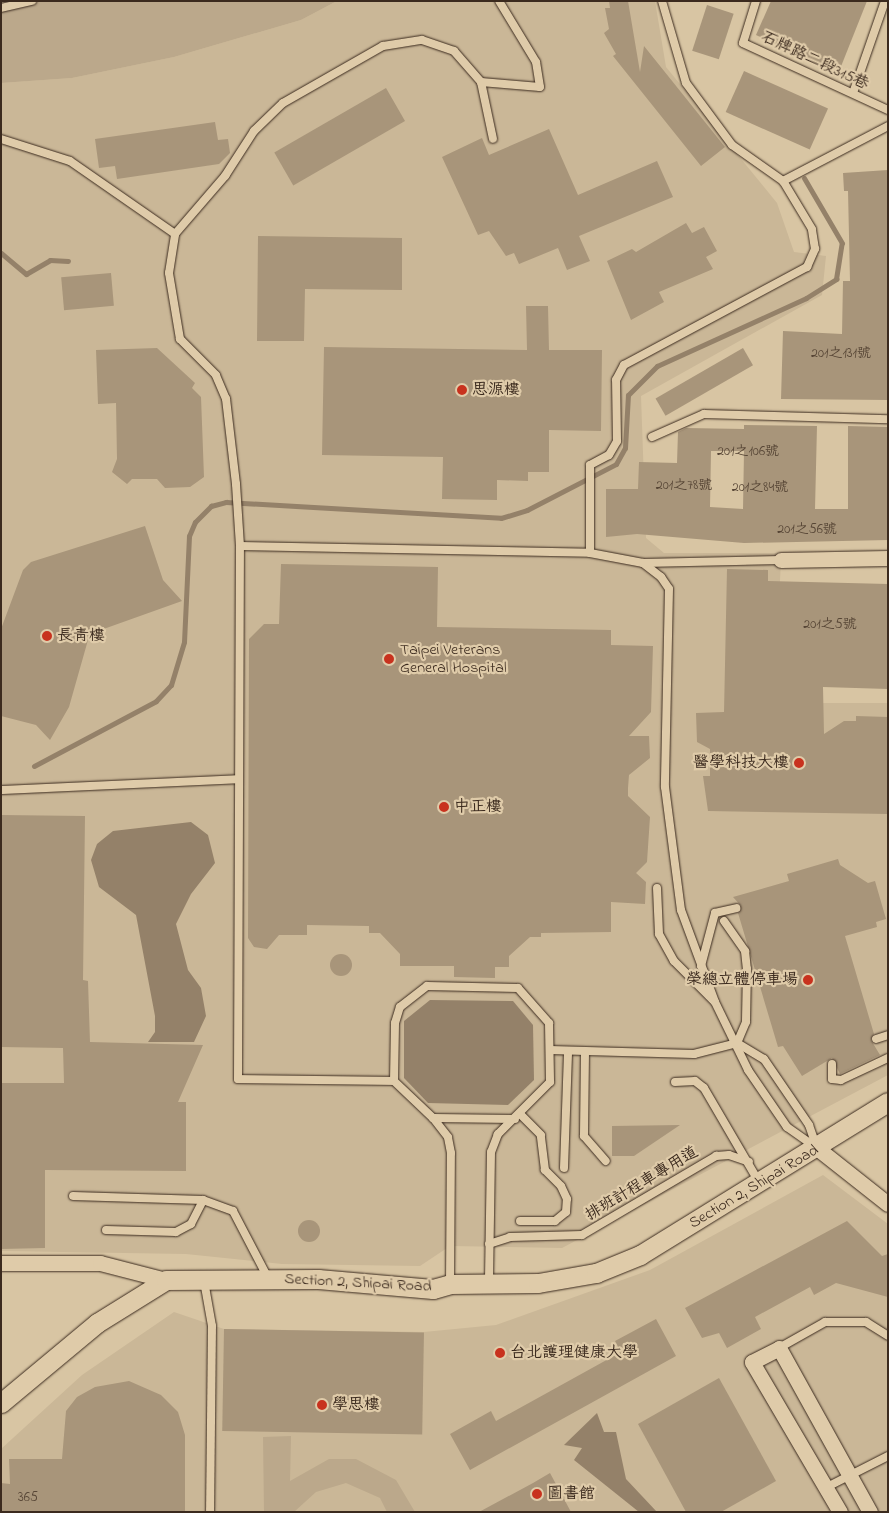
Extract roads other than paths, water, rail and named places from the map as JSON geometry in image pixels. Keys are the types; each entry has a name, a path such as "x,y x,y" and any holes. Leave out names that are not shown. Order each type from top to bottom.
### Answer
{"street":[{"path":"781,560 888,558"},
{"name":"Section 2, Shipai Road","path":"166,1280 204,1281 268,1278 433,1289 450,1284 538,1283 596,1273 640,1256 760,1184 888,1102"},
{"path":"817,1148 888,1204"},
{"path":"1,1263 100,1263 166,1280"},
{"path":"1,1403 97,1323 166,1280"},
{"path":"840,1512 752,1362 779,1348 870,1512"}],"lane":[{"path":"1,8 32,1"},
{"path":"481,82 540,87 536,62 499,1"},
{"path":"590,554 590,465 609,455 617,441 616,380 624,365 807,267 815,249 812,229 783,181 732,145 686,83 662,1"},
{"name":"石牌路二段315巷","path":"756,1 742,43 888,110"},
{"path":"853,94 885,1"},
{"path":"450,1284 451,1153 448,1137 433,1118 394,1081 238,1079 240,546 236,484 226,399 216,375 180,339 173,319 169,273 175,234 225,176 254,131 283,103 384,46 422,40 454,51 481,82 493,139"},
{"path":"783,181 888,126"},
{"path":"1,139 70,161 175,234"},
{"path":"652,437 704,414 888,419"},
{"path":"240,546 590,554 643,563 781,560"},
{"path":"643,563 669,589 665,787 670,841 681,910 715,1002 737,1043 786,1127 817,1148"},
{"path":"1,790 239,779"},
{"path":"657,888 659,934 674,961 715,1002"},
{"path":"702,966 716,913 736,908"},
{"path":"724,921 745,951 747,969 746,1022 737,1043"},
{"path":"394,1081 395,1023 400,1006 427,986 518,988 549,1023 550,1082 518,1117 498,1134 491,1152 489,1284"},
{"path":"876,1039 888,1036"},
{"path":"550,1050 694,1054 737,1043 764,1059 809,1125 817,1148"},
{"path":"564,1168 568,1051"},
{"path":"585,1052 584,1136 606,1161"},
{"path":"832,1064 832,1079 841,1080 888,1058"},
{"path":"674,1082 695,1081 704,1088 760,1184"},
{"path":"433,1118 518,1117 541,1135 545,1170 562,1186 567,1199 566,1212 555,1221 520,1221"},
{"name":"排班計程車專用道","path":"489,1244 510,1237 582,1235 716,1156 729,1155 748,1162"},
{"path":"73,1196 203,1200 233,1211 268,1278"},
{"path":"106,1230 176,1232 191,1224 203,1200"},
{"path":"204,1281 212,1326 210,1512"},
{"path":"779,1348 825,1322 866,1322 888,1336"},
{"path":"825,1488 888,1456"}],"waterway":[{"path":"34,766 156,701 171,685 184,642 189,536 195,522 211,506 226,502 501,518 527,510 616,464 625,448 628,395 657,366 806,298 836,279 842,243 804,178"},
{"path":"1,253 26,274 50,260 68,261"}],"place":[{"name":"思源樓","path":"462,390"},
{"name":"長青樓","path":"47,636"},
{"name":"Taipei Veterans General Hospital","path":"389,659"},
{"name":"醫學科技大樓","path":"799,763"},
{"name":"中正樓","path":"444,807"},
{"name":"榮總立體停車場","path":"808,980"},
{"name":"台北護理健康大學","path":"500,1353"},
{"name":"學思樓","path":"322,1405"},
{"name":"圖書館","path":"537,1494"}]}
